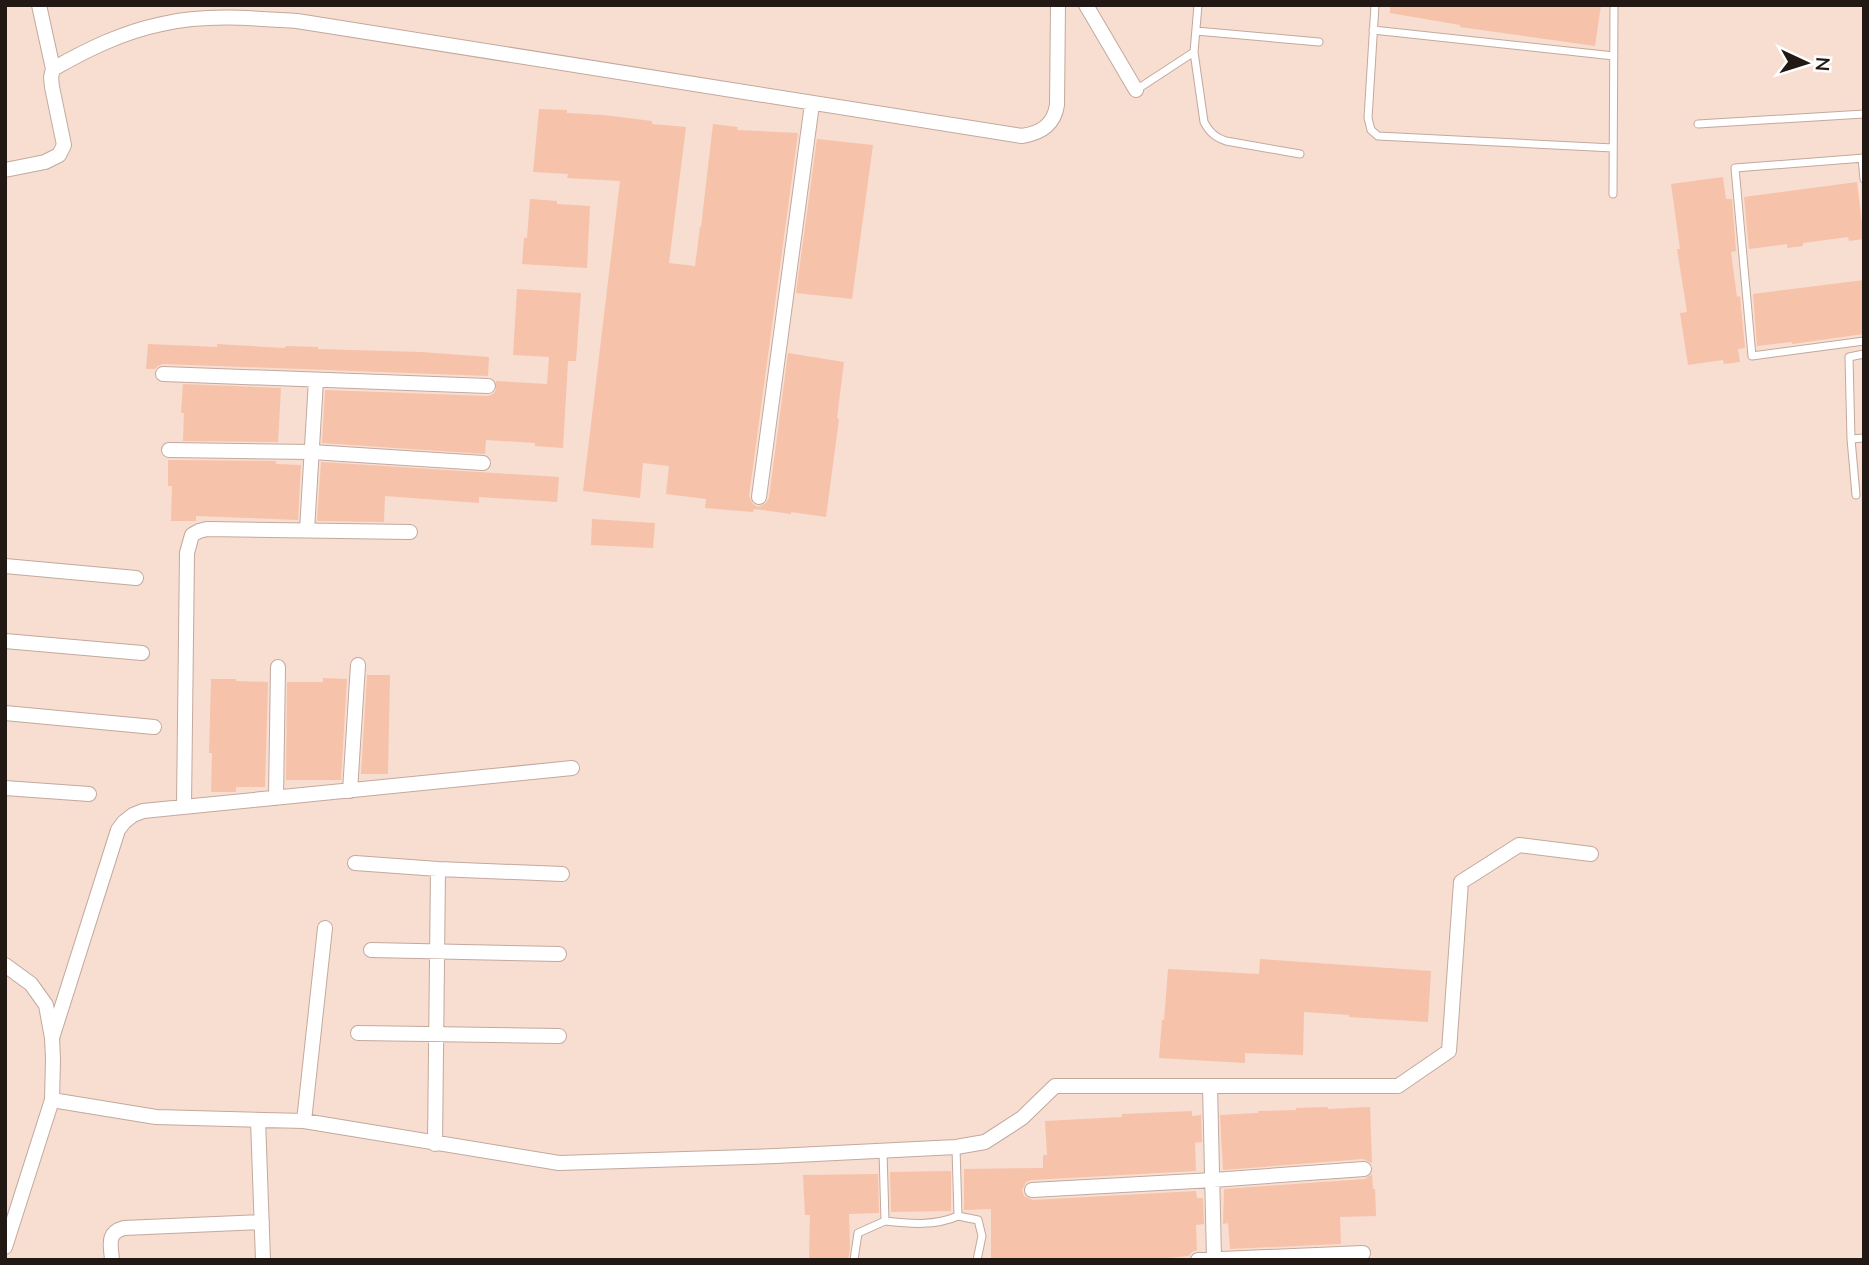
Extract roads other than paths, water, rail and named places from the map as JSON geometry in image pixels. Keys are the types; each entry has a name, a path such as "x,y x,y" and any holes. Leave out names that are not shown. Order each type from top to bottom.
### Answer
{"street":[{"path":"5,170 45,162 59,155 64,145 52,87 53,69 38,5"},
{"path":"53,69 97,44 164,23 225,18 297,21 1022,136 1035,134 1049,125 1056,115 1058,5"},
{"path":"1086,5 1136,90"},
{"path":"760,497 813,104"},
{"path":"163,374 488,386"},
{"path":"307,530 316,380"},
{"path":"169,450 312,452 483,463"},
{"path":"184,806 187,552 192,535 207,529 410,532"},
{"path":"5,566 136,578"},
{"path":"5,641 142,653"},
{"path":"350,791 358,665"},
{"path":"276,799 278,667"},
{"path":"5,713 154,727"},
{"path":"52,1038 118,830 133,815 143,811 184,806 572,768"},
{"path":"5,788 89,794"},
{"path":"52,1100 156,1117 304,1121 559,1163 956,1147 985,1142 1022,1118 1055,1086 1398,1086 1449,1051 1461,882 1519,845 1591,854"},
{"path":"355,863 562,874"},
{"path":"435,1144 438,869"},
{"path":"304,1121 325,928"},
{"path":"371,950 559,954"},
{"path":"5,965 31,984 46,1005 52,1038 52,1100 5,1247"},
{"path":"358,1033 559,1036"},
{"path":"1210,1086 1214,1258"},
{"path":"258,1120 263,1260"},
{"path":"1032,1190 1364,1169"},
{"path":"112,1260 112,1235 124,1228 262,1222"},
{"path":"1198,1260 1363,1253"}],"lane":[{"path":"1198,5 1195,52 1204,122 1210,132 1216,138 1226,141 1300,154"},
{"path":"1375,5 1368,118 1371,130 1378,136 1613,148"},
{"path":"1613,194 1614,5"},
{"path":"1373,30 1614,56"},
{"path":"1196,31 1319,42"},
{"path":"1136,90 1195,52"},
{"path":"1698,124 1864,114"},
{"path":"1864,179 1863,158 1735,168 1752,356 1864,341"},
{"path":"1856,495 1851,439 1849,357 1864,354"},
{"path":"1851,439 1864,438"},
{"path":"956,1147 958,1216"},
{"path":"883,1151 885,1221"},
{"path":"854,1260 858,1233 885,1221 905,1224 944,1222 958,1216 978,1220 982,1236 977,1260"}]}
